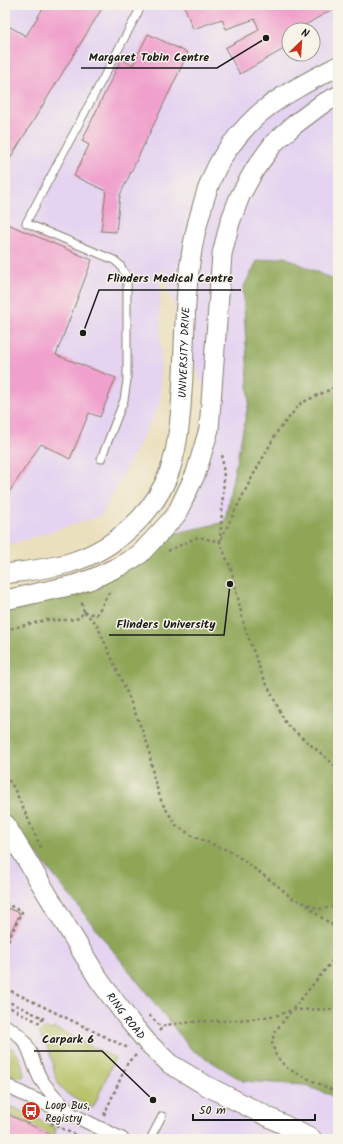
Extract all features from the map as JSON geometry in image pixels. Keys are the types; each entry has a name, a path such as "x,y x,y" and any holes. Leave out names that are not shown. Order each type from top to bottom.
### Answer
{"street":[{"name":"UNIVERSITY DRIVE","path":"5,574 69,563 91,555 110,544 132,527 149,508 160,491 170,470 176,443 182,394 188,277 192,244 207,189 218,165 229,147 249,124 265,109 301,86 338,66"},
{"path":"5,600 74,585 92,579 120,566 140,554 176,515 196,473 209,429 222,254 230,222 240,196 255,170 274,143 294,125 322,104 338,96"},
{"name":"RING ROAD","path":"5,824 99,980 130,1023 139,1046 206,1086 312,1139"},
{"path":"5,1026 15,1032 25,1042 41,1078 71,1114"},
{"path":"5,1085 31,1098 71,1114 122,1139"}],"lane":[{"path":"101,460 124,400 127,380 127,277 120,265 114,260 26,223 142,5"},
{"path":"150,1139 162,1116"}],"path":[{"path":"220,542 249,483 277,432 301,404 338,386"},
{"path":"222,452 224,479 220,542 232,572 244,625 261,672 286,724 338,768"},
{"path":"169,550 198,537 220,542"},
{"path":"74,585 83,604 84,612 96,623 126,690 148,745 154,779 162,802 176,825 194,837 232,852 292,898 320,909 338,906"},
{"path":"5,630 46,620 69,620 79,618 84,612"},
{"path":"5,904 22,912 5,947"},
{"path":"306,904 338,929"},
{"path":"338,954 274,1033 272,1043 276,1056 288,1069 338,1093"},
{"path":"5,1005 40,1023 42,1018 5,999 9,990 139,1046 164,1025 259,1018 278,1015 292,1010 338,1009"},
{"path":"98,1114 104,1116 128,1062"}],"shaded area":[{"path":"5,5 338,5 338,1139 5,1139 5,617 155,567 218,429 160,266 161,402 101,516 5,546"}],"green space":[{"path":"285,257 338,282 338,1098 304,1085 243,1081 191,1049 5,814 5,600 74,585 155,538 225,522 249,401 243,288 257,261"},
{"path":"46,1028 50,1030 55,1028 115,1058 93,1108 69,1095 58,1083 50,1054 39,1033"},
{"path":"5,1045 14,1049 17,1053 21,1061 24,1075 23,1077 16,1077 5,1072"},
{"path":"5,1106 10,1108 13,1107 54,1127 56,1130 54,1136 5,1112"}],"building":[{"path":"45,5 104,5 5,167 5,24 26,36"},
{"path":"184,5 338,5 310,22 281,22 281,51 240,74 225,48 259,30 255,19 226,29 222,19 193,29"},
{"path":"148,34 188,53 120,195 116,232 101,231 106,191 74,176 89,145 82,141 121,59 133,65"},
{"path":"5,223 92,260 56,355 116,378 100,417 89,413 70,459 41,444 5,498"},
{"path":"5,907 20,913 5,943"},
{"path":"5,1113 54,1136 60,1139 5,1139"}],"place":[{"name":"Margaret Tobin Centre","path":"266,38"},
{"name":"Flinders Medical Centre","path":"83,333"},
{"name":"Flinders University","path":"230,584"},
{"name":"Carpark 6","path":"153,1100"},
{"name":"Loop Bus, Registry","path":"31,1111"}]}
